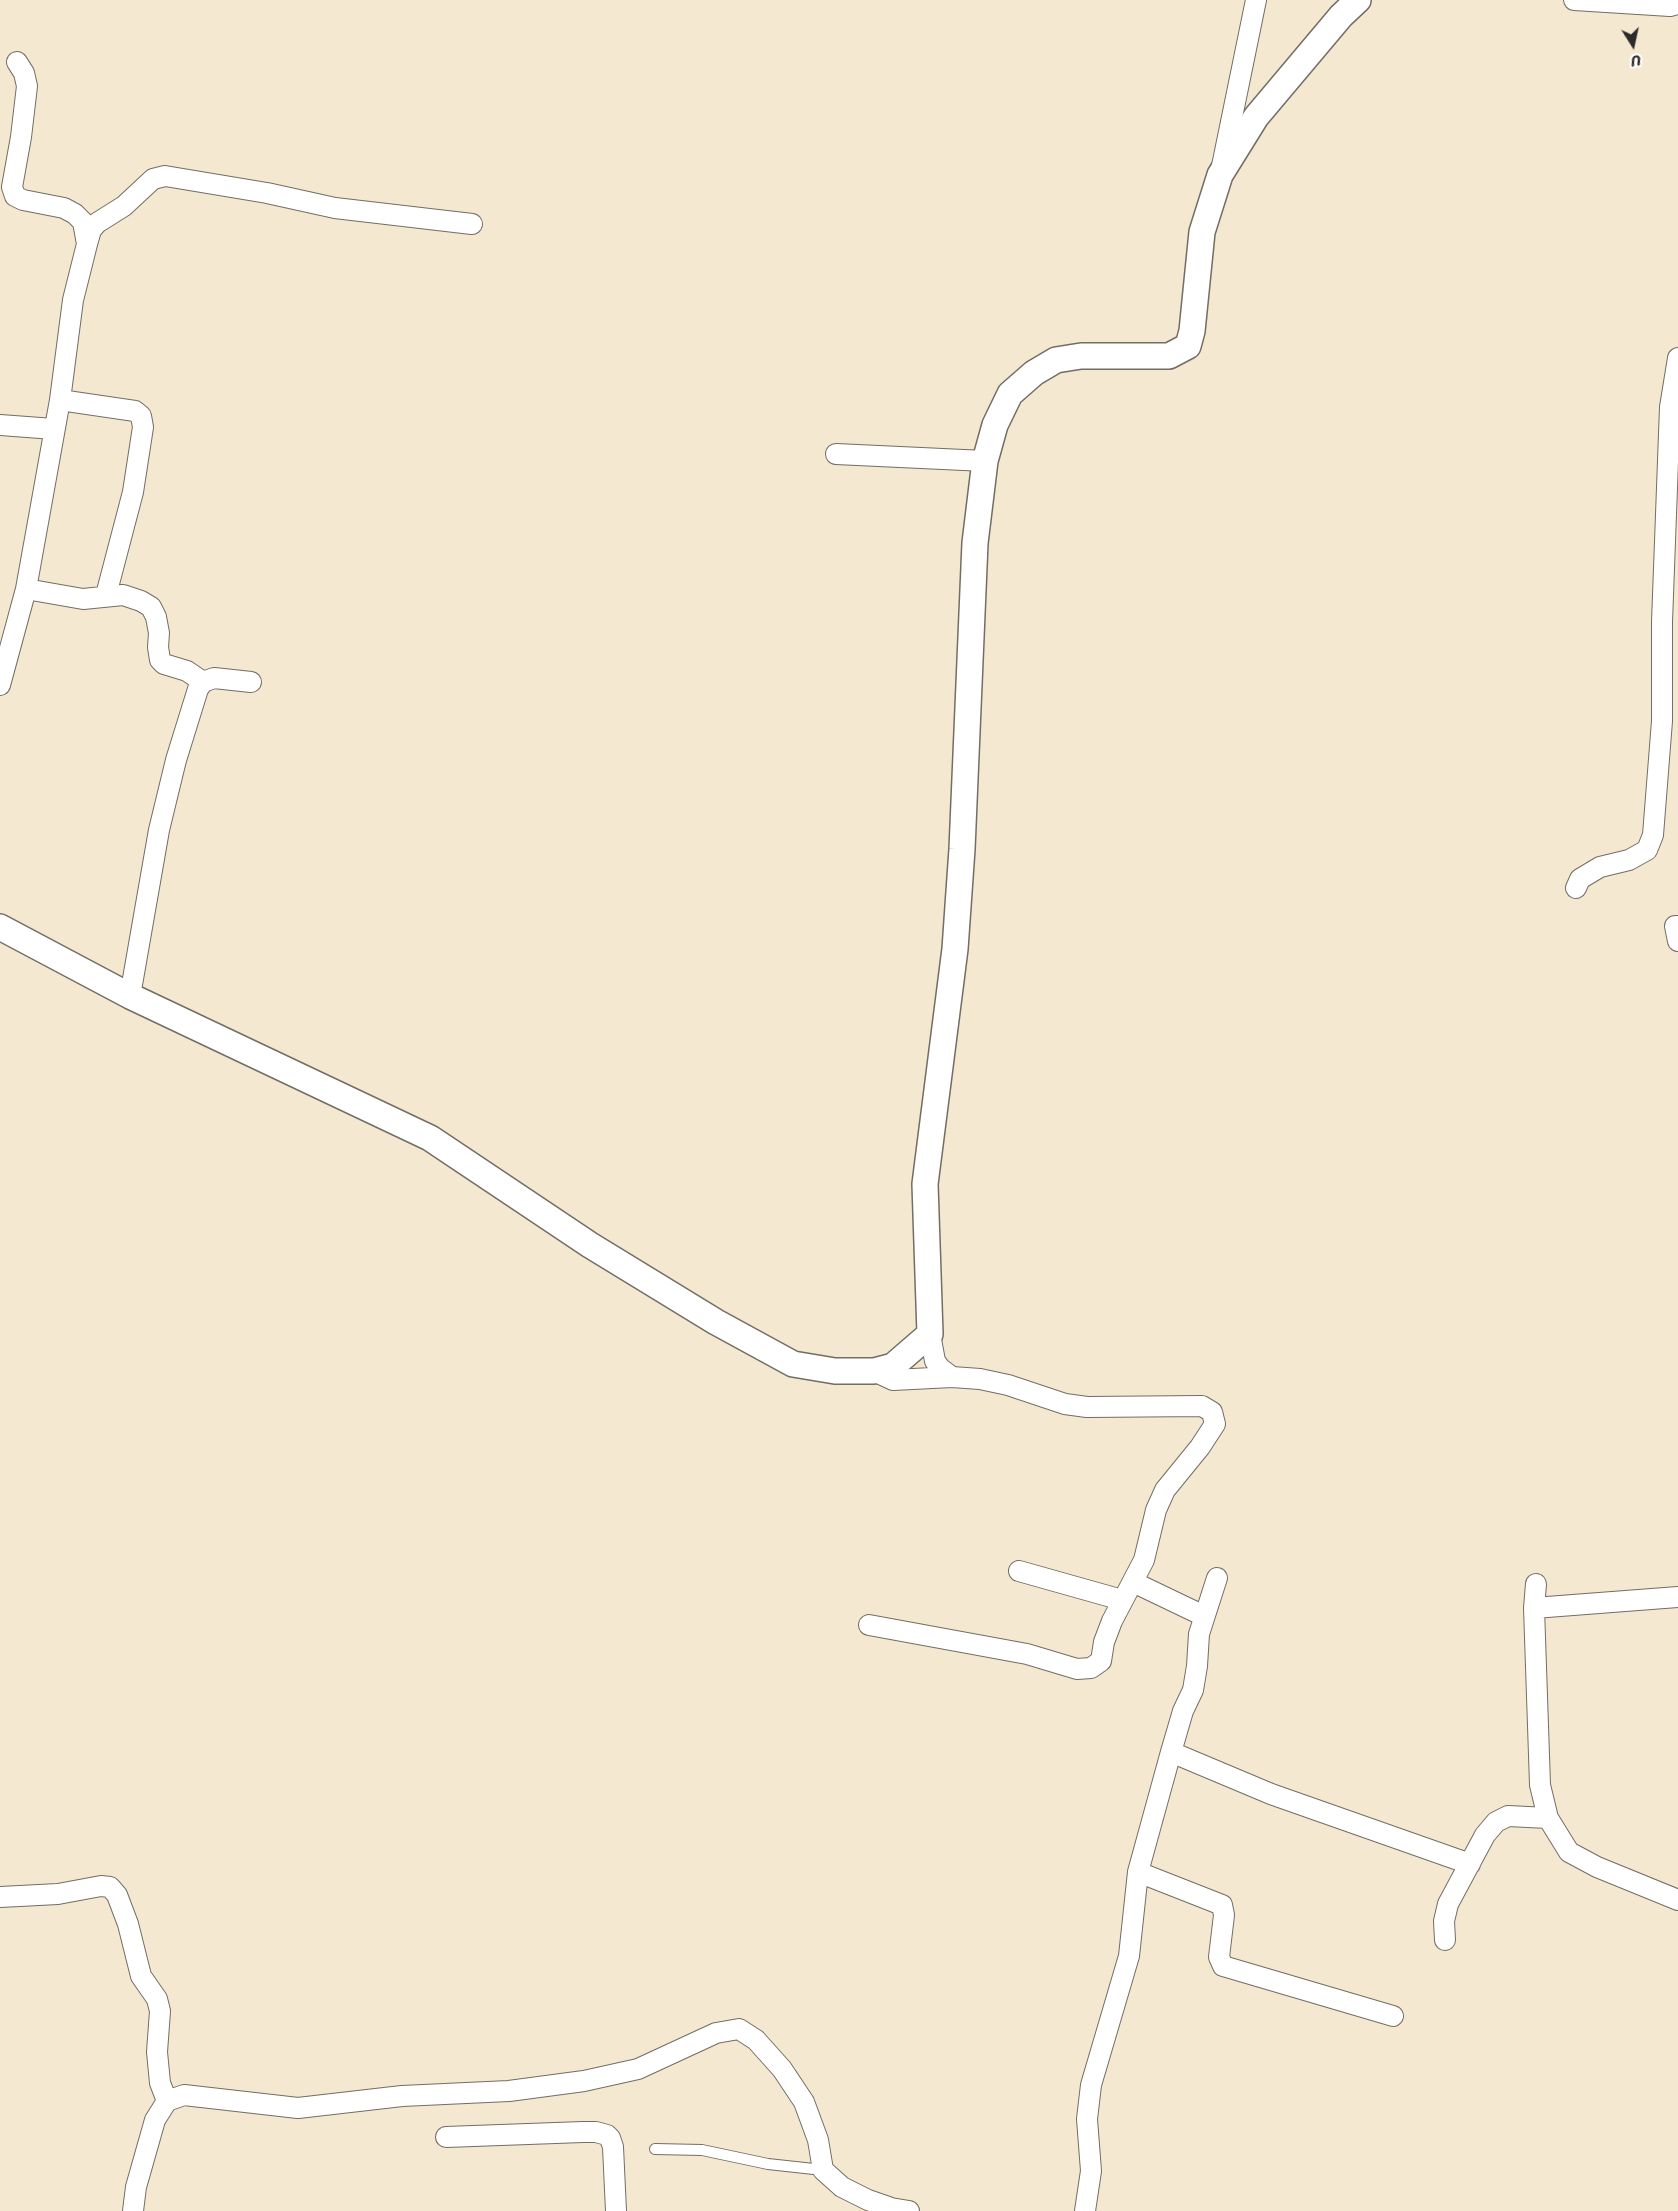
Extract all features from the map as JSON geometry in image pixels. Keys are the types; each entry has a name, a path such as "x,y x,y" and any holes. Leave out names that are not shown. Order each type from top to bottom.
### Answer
{"street":[{"path":"952,1377 940,1368 935,1361 930,1334 926,1184 955,949 962,849 975,543 985,461 996,425 1010,394 1034,374 1056,360 1081,356 1168,356 1188,346 1192,331 1202,232 1220,175 1256,0"},
{"path":"1220,175 1256,117 1341,16 1358,0"},
{"path":"1574,0 1670,6 1678,4"},
{"path":"17,62 24,73 26,86 21,137 12,187 15,196 23,200 64,208 76,214 83,222 87,244"},
{"path":"0,685 26,589 60,400 73,300 87,244 92,230 97,223 124,206 152,180 165,176 267,193 335,208 472,224"},
{"path":"1576,888 1580,879 1600,867 1629,860 1647,850 1653,835 1662,721 1662,622 1672,480 1670,407 1678,358"},
{"path":"60,400 135,410 141,416 143,427 133,492 106,595"},
{"path":"0,425 54,430"},
{"path":"836,454 985,461"},
{"path":"26,589 83,599 124,594 141,600 151,607 156,617 159,633 160,660 164,664 187,671 203,682"},
{"path":"130,996 159,830 176,760 198,689 203,682 214,678 251,682"},
{"path":"0,926 130,996 430,1138 590,1245 716,1322 793,1364 835,1372 874,1371 893,1366 930,1334"},
{"path":"1678,926 1675,926 1678,940"},
{"path":"869,1625 1027,1654 1077,1669 1091,1668 1101,1661 1104,1642 1122,1600 1141,1586 1144,1560 1156,1510 1165,1490 1200,1447 1215,1424 1212,1412 1202,1406 1087,1407 1057,1402 1008,1385 952,1377 892,1380 874,1371"},
{"path":"1019,1571 1122,1600"},
{"path":"1084,2211 1092,2171 1087,2119 1091,2085 1129,1956 1138,1872 1183,1711 1193,1690 1202,1615 1217,1578"},
{"path":"1536,1584 1534,1608 1540,1785 1548,1818 1569,1852 1597,1867 1678,1900"},
{"path":"1141,1586 1202,1615"},
{"path":"1534,1608 1678,1597"},
{"path":"1171,1752 1271,1794 1470,1864"},
{"path":"1445,1940 1444,1921 1448,1904 1485,1835 1496,1822 1508,1816 1548,1818"},
{"path":"1138,1872 1222,1905 1224,1915 1219,1957 1223,1966 1393,2016"},
{"path":"0,1897 58,1894 101,1886 110,1887 117,1894 128,1924 142,1976 157,1999 160,2011 157,2052 160,2082 167,2101"},
{"path":"133,2211 136,2187 155,2120 167,2101 184,2095 298,2108 402,2096 509,2091 584,2081 638,2069 716,2033 739,2029 756,2040 782,2069 804,2102 818,2140 822,2170 837,2184 868,2200 891,2208 909,2211"},
{"path":"446,2138 583,2132 596,2132 607,2135 613,2147 616,2211"}],"lane":[{"path":"655,2149 702,2150 768,2164 822,2170"}]}
